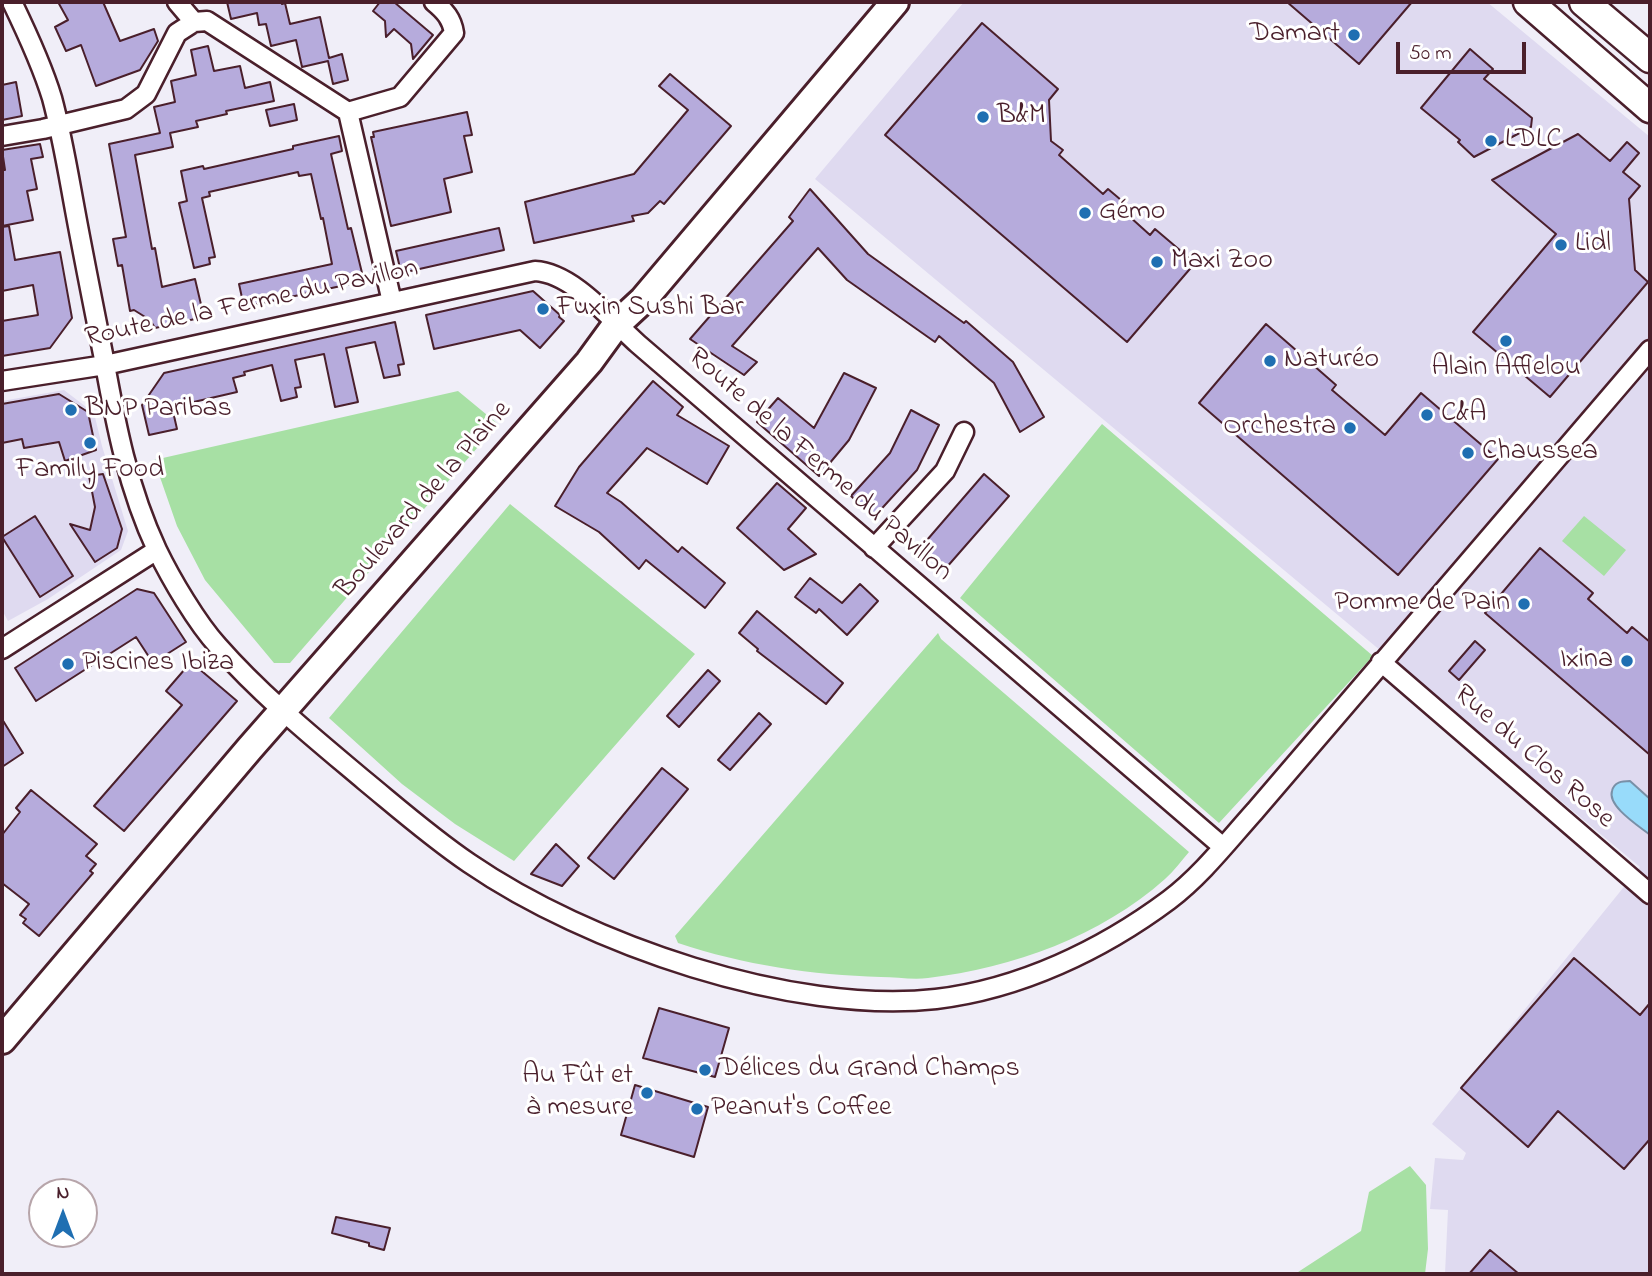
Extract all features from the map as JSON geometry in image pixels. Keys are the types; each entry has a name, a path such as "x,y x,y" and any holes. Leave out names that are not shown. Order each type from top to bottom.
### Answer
{"main road":[{"name":"Boulevard de la Plaine","path":"2,1040 250,748 589,362 616,325 643,300 895,2"},
{"path":"1528,2 1650,108"},
{"path":"1584,2 1650,58"}],"street":[{"path":"12,2 32,43 58,124 123,460 157,550 216,644 284,711 429,835 472,865 535,902 607,937 698,968 769,987 824,996 877,1000 935,999 1016,981 1118,936 1174,896 1223,847 1650,350"},
{"path":"177,2 194,22"},
{"path":"348,112 400,97 443,48 454,33 453,24 445,11 434,2"},
{"path":"2,136 126,109 146,94 177,33 194,22 207,21 348,112 393,302"},
{"name":"Route de la Ferme du Pavillon","path":"2,382 105,365 535,271 548,272 596,304 616,325 1223,847"},
{"path":"874,548 944,471 964,432"},
{"path":"2,649 157,550"},
{"name":"Rue du Clos Rose","path":"1381,662 1650,894"}],"shaded area":[{"path":"964,2 1487,2 1650,137 1650,1274 1445,1274 1448,1210 1430,1209 1435,1158 1463,1160 1466,1153 1432,1124 1640,867 815,179"},
{"path":"64,390 94,413 128,531 121,550 48,599 8,621 2,610 2,401"}],"green space":[{"path":"458,391 498,424 290,663 274,663 205,580 177,526 154,460"},
{"path":"1102,424 1373,656 1219,823 960,598"},
{"path":"510,504 695,654 514,861 455,824 402,784 329,718"},
{"path":"1584,516 1626,550 1604,576 1562,541"},
{"path":"938,633 941,639 1189,852 1165,879 1140,899 1084,933 1023,957 960,973 916,979 829,974 753,963 678,943 675,936"},
{"path":"1410,1166 1426,1185 1428,1249 1425,1274 1295,1274 1361,1231 1369,1192"}],"water":[{"path":"1630,781 1650,799 1650,835 1614,803 1613,788 1616,784"}],"building":[{"path":"58,2 103,2 120,41 154,29 158,41 140,70 96,86 81,45 66,51 55,27 68,20"},
{"path":"227,2 285,3 290,24 320,17 329,58 342,54 348,80 333,84 328,61 302,67 296,40 271,46 266,24 259,25 257,13 231,19"},
{"path":"380,2 394,2 433,35 413,59 411,44 394,29 386,37 385,21 373,11"},
{"path":"1287,2 1412,2 1359,64"},
{"path":"982,23 1058,89 1049,100 1051,141 1063,150 1059,155 1103,194 1108,189 1134,211 1130,217 1150,235 1155,229 1195,263 1127,342 885,135"},
{"path":"208,46 214,71 240,66 245,88 270,82 274,101 226,111 227,114 196,121 198,127 170,133 173,147 135,155 152,249 155,248 162,287 195,279 203,313 194,315 195,319 155,328 150,320 134,310 130,311 122,265 118,266 113,239 126,237 109,144 160,133 154,107 175,102 171,81 196,75 191,50"},
{"path":"1470,49 1493,69 1484,79 1532,118 1531,127 1474,157 1458,142 1460,140 1421,108"},
{"path":"670,74 731,126 664,204 660,201 648,213 632,216 634,221 534,243 525,202 634,174 688,110 659,86"},
{"path":"16,82 22,116 2,120 2,85"},
{"path":"294,104 297,120 270,126 266,110"},
{"path":"467,112 472,135 464,136 472,172 444,179 451,212 391,226 371,137 374,137 373,132"},
{"path":"1578,134 1610,161 1627,142 1639,153 1623,172 1640,186 1629,199 1635,270 1648,282 1550,397 1473,332 1556,234 1492,180"},
{"path":"339,136 342,151 331,154 348,229 351,228 364,281 244,307 239,284 332,264 311,174 299,176 298,172 209,192 210,196 202,198 215,257 209,258 210,264 194,268 179,203 187,201 181,171 203,166 204,169"},
{"path":"40,144 43,157 31,159 37,189 27,191 33,220 2,226 2,170 5,170 2,150"},
{"path":"810,189 868,254 964,323 966,321 1013,362 1044,417 1020,432 994,383 939,336 935,342 847,280 818,248 732,346 757,362 744,375 690,339 793,221 789,217"},
{"path":"9,226 15,260 60,252 72,318 50,348 2,356 2,321 38,315 33,285 2,291 2,227"},
{"path":"499,228 504,250 406,272 404,266 400,268 396,251"},
{"path":"533,291 564,321 540,348 520,330 434,349 426,315"},
{"path":"395,322 404,364 398,365 400,375 384,378 375,342 346,348 358,402 335,407 324,354 295,360 301,387 295,388 297,397 281,401 272,365 244,372 245,375 233,378 237,392 172,407 177,429 149,435 142,405 164,373"},
{"path":"1266,324 1336,385 1332,390 1385,435 1421,393 1498,459 1398,575 1199,403"},
{"path":"844,373 876,388 849,440 819,476 757,422 778,398 814,428"},
{"path":"653,381 683,407 677,415 729,446 707,484 647,448 607,493 678,552 682,547 725,583 705,608 646,560 639,569 599,532 555,506 579,467"},
{"path":"59,394 88,412 96,450 65,461 59,442 24,448 22,439 2,443 2,404"},
{"path":"911,410 939,425 917,470 874,517 851,496 890,453"},
{"path":"103,474 122,529 117,548 95,562 70,524 90,530 95,507 89,476"},
{"path":"984,474 1009,496 946,568 921,547"},
{"path":"777,483 806,508 788,529 816,554 784,570 737,528"},
{"path":"35,516 73,576 40,597 2,537"},
{"path":"1540,548 1593,593 1588,599 1627,633 1632,627 1650,642 1650,755 1485,613"},
{"path":"810,578 842,603 860,584 878,601 847,635 819,609 816,613 795,597"},
{"path":"137,589 154,593 186,642 153,663 136,637 36,701 15,668"},
{"path":"757,611 843,683 826,704 757,651 758,649 739,633"},
{"path":"1475,641 1485,650 1459,680 1449,671"},
{"path":"191,662 237,701 124,831 94,806 182,705 166,691"},
{"path":"708,670 720,681 679,727 667,716"},
{"path":"759,713 771,724 730,770 718,760"},
{"path":"2,719 23,753 2,767"},
{"path":"662,768 688,789 614,879 588,858"},
{"path":"31,790 97,844 86,856 96,864 90,871 93,873 39,936 23,923 26,919 20,915 29,904 2,883 2,835 20,812 16,808"},
{"path":"556,844 579,866 562,886 531,874"},
{"path":"1574,958 1640,1015 1650,1003 1650,1139 1624,1169 1558,1111 1528,1147 1461,1088"},
{"path":"659,1008 729,1028 715,1077 643,1058"},
{"path":"635,1085 708,1107 694,1157 621,1135"},
{"path":"336,1217 390,1228 384,1250 332,1233"},
{"path":"1490,1250 1519,1274 1469,1274"}],"place":[{"name":"Damart","path":"1354,35"},
{"name":"B&M","path":"983,117"},
{"name":"LDLC","path":"1491,141"},
{"name":"Gémo","path":"1085,213"},
{"name":"Lidl","path":"1561,245"},
{"name":"Maxi Zoo","path":"1157,262"},
{"name":"Fuxin Sushi Bar","path":"543,309"},
{"name":"Alain Afflelou","path":"1506,341"},
{"name":"Naturéo","path":"1270,361"},
{"name":"BNP Paribas","path":"71,410"},
{"name":"C&A","path":"1427,415"},
{"name":"Orchestra","path":"1350,428"},
{"name":"Family Food","path":"90,443"},
{"name":"Chaussea","path":"1468,453"},
{"name":"Pomme de Pain","path":"1524,604"},
{"name":"Ixina","path":"1627,661"},
{"name":"Piscines Ibiza","path":"68,664"},
{"name":"Délices du Grand Champs","path":"705,1070"},
{"name":"Au Fût et à mesure","path":"647,1093"},
{"name":"Peanut's Coffee","path":"697,1109"}]}
